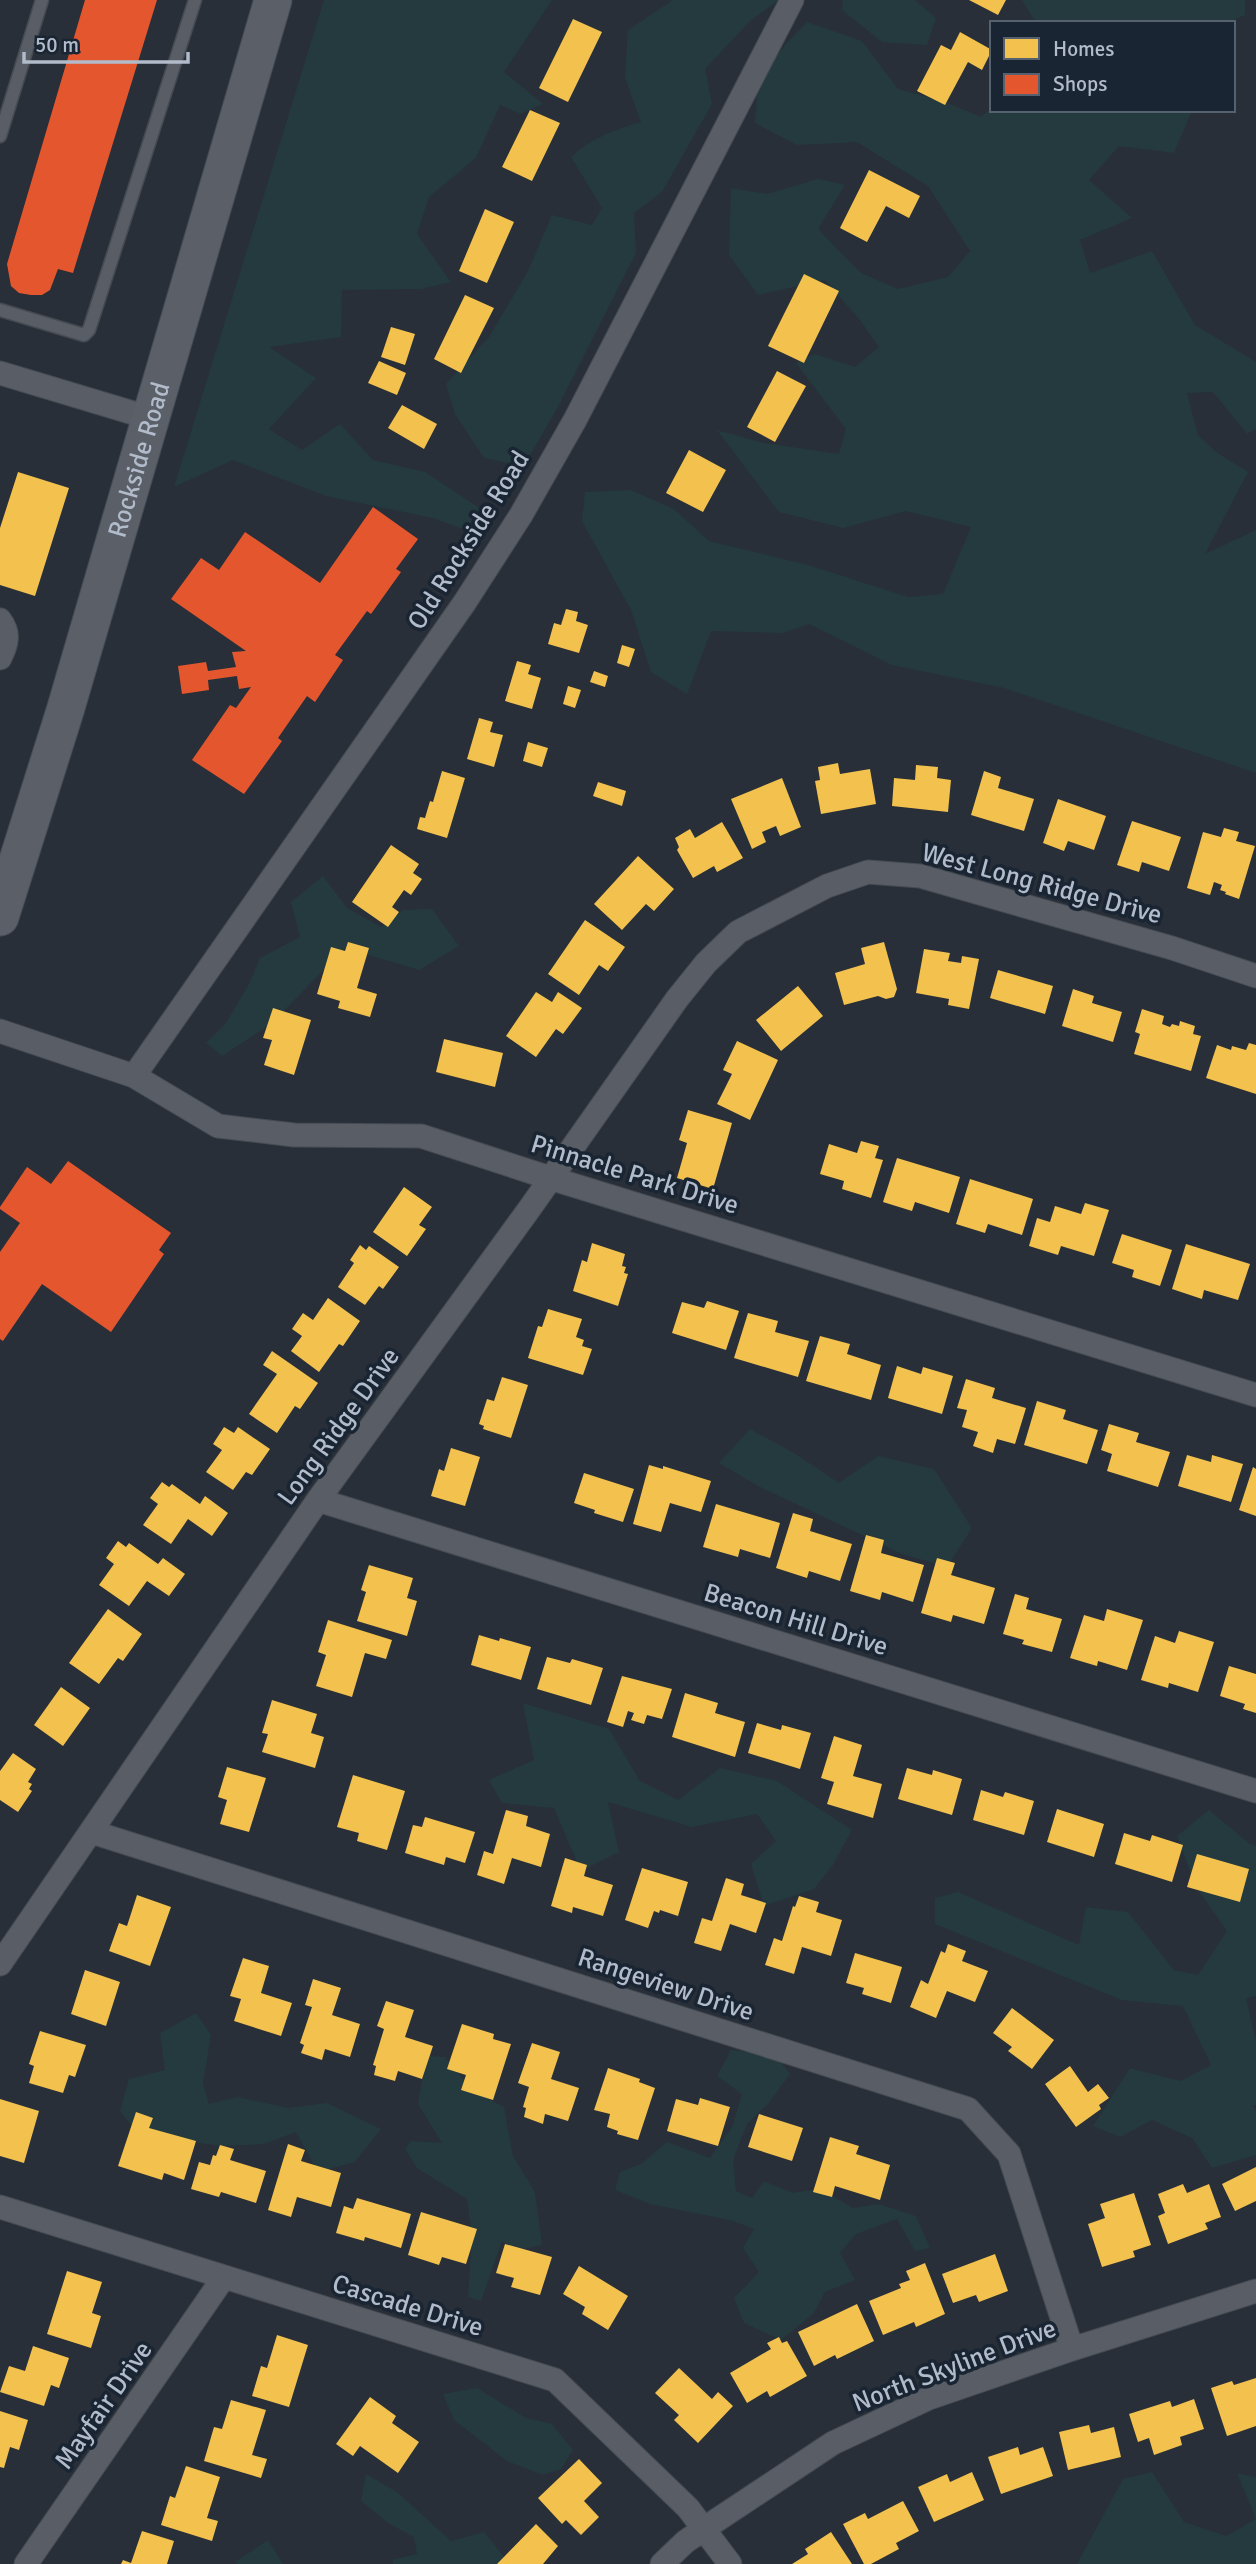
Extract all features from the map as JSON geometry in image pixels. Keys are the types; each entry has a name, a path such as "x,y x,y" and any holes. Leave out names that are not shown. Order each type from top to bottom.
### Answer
{"main road":[{"name":"Rockside Road","path":"0,917 65,711 273,0"}],"street":[{"name":"Old Rockside Road","path":"134,1076 465,602 517,522 575,420 792,0"},
{"path":"0,373 150,418"},
{"path":"0,620 7,628 6,646 0,658"},
{"name":"West Long Ridge Drive","path":"738,932 827,886 868,872 920,876 1172,948 1256,976"},
{"name":"Long Ridge Drive","path":"0,1964 318,1500 677,999 706,963 738,932"},
{"name":"Pinnacle Park Drive","path":"0,1031 134,1076 218,1126 294,1135 421,1136 1256,1395"},
{"name":"Beacon Hill Drive","path":"318,1500 1256,1791"},
{"name":"Rangeview Drive","path":"92,1832 968,2109 1009,2154 1072,2349"},
{"name":"Cascade Drive","path":"0,2207 555,2380 688,2508 730,2564"},
{"name":"Mayfair Drive","path":"26,2564 224,2277"},
{"name":"North Skyline Drive","path":"663,2564 685,2542 833,2443 929,2398 1256,2291"}],"lane":[{"path":"0,136 42,0"},
{"path":"0,310 85,335 89,330 195,0"}],"green space":[{"path":"324,0 552,0 504,72 543,104 521,114 500,105 476,158 429,197 417,234 451,282 421,289 342,290 341,337 269,347 316,378 269,429 302,450 340,424 373,460 425,472 481,509 471,532 433,518 326,496 233,460 174,487"},
{"path":"673,0 779,0 750,21 705,69 712,104 662,192 634,213 636,253 559,405 524,466 484,458 455,414 446,384 489,337 528,271 552,215 592,225 602,208 571,157 603,135 641,122 625,78 628,30"},
{"path":"843,0 915,0 936,18 927,45 882,42 842,10"},
{"path":"1022,0 1245,0 1245,15 1232,21 1035,21"},
{"path":"807,22 862,41 898,89 945,102 981,117 990,110 990,112 1191,112 1174,153 1119,146 1089,180 1132,218 1080,240 1090,273 1152,251 1195,325 1256,362 1256,429 1247,434 1213,392 1187,393 1198,435 1216,452 1248,472 1205,554 1256,530 1256,773 1004,688 892,665 809,624 783,633 711,631 687,694 651,672 631,610 582,521 585,492 631,490 674,509 709,541 808,565 908,597 943,594 971,527 906,511 843,528 779,512 717,430 764,443 839,454 846,429 796,363 815,354 855,367 879,347 825,280 758,295 729,255 731,188 767,194 818,179 845,185 818,229 861,273 898,289 948,277 970,251 928,186 857,142 797,145 755,123 758,82 786,44"},
{"path":"323,876 347,908 381,927 403,910 432,909 459,946 419,970 345,948 271,1024 222,1056 206,1043 226,1023 249,984 260,958 300,937 291,902"},
{"path":"750,1429 794,1453 839,1483 878,1456 934,1469 972,1528 947,1567 902,1554 758,1486 719,1463"},
{"path":"523,1703 609,1729 640,1781 678,1800 720,1768 777,1781 852,1830 833,1865 814,1889 764,1906 751,1864 776,1841 757,1814 692,1827 608,1802 619,1852 581,1871 554,1808 502,1803 489,1780 534,1760"},
{"path":"1209,1810 1256,1846 1256,1996 1246,1998 1256,2041 1256,2105 1253,2105 1256,2112 1256,2155 1212,2168 1192,2138 1152,2120 1120,2137 1093,2126 1130,2068 1180,2081 1211,2065 1183,2006 1122,2000 935,1924 935,1898 958,1892 1079,1945 1086,1907 1128,1912 1174,1970 1198,1975 1227,1931 1196,1887 1177,1836"},
{"path":"196,2013 211,2035 203,2083 209,2104 238,2097 288,2108 327,2103 381,2129 355,2162 318,2172 296,2132 264,2144 222,2146 138,2134 120,2111 129,2079 165,2070 160,2033"},
{"path":"731,2050 776,2055 790,2074 769,2103 747,2124 733,2160 736,2191 752,2198 764,2181 792,2193 820,2189 853,2208 878,2204 916,2216 930,2248 915,2251 897,2219 856,2234 840,2253 855,2280 825,2292 814,2313 781,2340 744,2323 734,2298 759,2272 743,2248 754,2229 730,2220 650,2204 615,2190 620,2172 641,2164 667,2142 710,2158 732,2127 742,2094 717,2076"},
{"path":"426,2056 445,2057 472,2090 504,2107 513,2156 535,2192 542,2245 517,2250 502,2241 481,2301 468,2297 472,2235 467,2199 417,2168 405,2149 411,2141 442,2143 418,2104"},
{"path":"477,2388 526,2418 552,2424 573,2450 561,2469 543,2475 507,2461 454,2420 443,2394"},
{"path":"1152,2472 1184,2522 1226,2536 1256,2519 1256,2564 1077,2564 1123,2479"},
{"path":"1237,2473 1256,2477 1256,2519"},
{"path":"366,2474 397,2492 451,2541 484,2532 510,2564 393,2564 392,2560 417,2554 414,2537 388,2523 361,2501"},
{"path":"268,2540 283,2564 235,2562"}],"building: Homes":[{"path":"969,0 1006,0 998,15"},
{"path":"573,19 602,32 568,102 539,88"},
{"path":"960,32 990,49 990,54 982,70 968,62 945,105 917,91 941,45 951,50"},
{"path":"530,110 560,123 532,181 502,167"},
{"path":"869,170 920,196 909,218 886,206 867,242 840,228"},
{"path":"485,209 514,222 487,283 459,271"},
{"path":"804,274 839,291 804,363 768,346"},
{"path":"465,295 494,308 461,373 434,359"},
{"path":"391,327 415,334 405,365 381,357"},
{"path":"379,361 406,373 397,395 368,383"},
{"path":"777,371 806,386 775,442 747,427"},
{"path":"402,405 437,424 424,449 388,428"},
{"path":"689,450 726,470 703,512 666,493"},
{"path":"18,472 69,488 35,596 0,585 0,528"},
{"path":"566,609 578,612 576,621 588,625 579,653 548,644 554,623 561,625"},
{"path":"622,645 635,649 629,667 617,663"},
{"path":"517,661 531,665 528,674 541,678 532,709 505,701"},
{"path":"594,671 608,676 605,687 590,682"},
{"path":"568,686 581,690 575,708 563,704"},
{"path":"479,718 493,722 490,732 503,735 494,767 467,759"},
{"path":"528,742 548,748 542,767 523,761"},
{"path":"838,763 840,774 870,769 876,804 821,814 815,781 820,780 818,767"},
{"path":"916,765 938,767 937,778 951,780 948,812 892,806 894,778 915,780"},
{"path":"442,771 465,778 447,838 417,829 420,817 425,818 430,801 433,802"},
{"path":"984,771 1001,777 998,788 1034,799 1024,831 971,815"},
{"path":"782,778 801,827 780,836 776,826 762,832 766,842 752,849 731,799"},
{"path":"598,782 626,791 622,806 593,796"},
{"path":"1058,799 1106,816 1094,850 1068,841 1064,851 1043,843"},
{"path":"1132,821 1181,837 1169,871 1142,862 1139,872 1117,865"},
{"path":"722,822 743,858 717,872 714,866 693,878 677,850 679,847 675,838 690,829 695,838"},
{"path":"1224,828 1239,832 1236,841 1255,846 1239,899 1225,894 1226,892 1220,890 1222,885 1214,882 1210,895 1187,888 1203,832 1221,837"},
{"path":"391,845 419,864 413,873 422,879 411,895 404,890 392,907 399,912 388,927 352,902"},
{"path":"638,856 674,889 654,911 646,904 622,930 594,904"},
{"path":"585,920 625,947 608,971 599,965 579,995 548,974"},
{"path":"348,942 369,948 357,988 377,994 370,1017 338,1008 340,1001 317,994 331,947 345,951"},
{"path":"884,942 897,989 894,997 886,999 878,996 844,1005 835,973 865,964 861,948"},
{"path":"924,949 950,953 948,961 961,963 962,956 979,959 969,1009 948,1005 949,999 916,993"},
{"path":"998,970 1053,986 1045,1014 990,998"},
{"path":"798,986 823,1016 781,1051 756,1020"},
{"path":"1073,989 1094,996 1092,1003 1122,1012 1113,1042 1062,1026"},
{"path":"536,992 552,1002 558,992 582,1008 563,1034 556,1029 536,1057 506,1036"},
{"path":"273,1008 311,1020 294,1075 264,1065 272,1040 263,1038"},
{"path":"1142,1009 1164,1016 1162,1024 1170,1027 1172,1024 1179,1026 1180,1021 1195,1026 1193,1034 1201,1036 1191,1071 1134,1054 1140,1034 1135,1032"},
{"path":"444,1039 503,1053 495,1087 436,1072"},
{"path":"737,1041 778,1060 750,1120 717,1104 732,1074 723,1070"},
{"path":"1249,1043 1256,1045 1256,1094 1206,1078 1217,1045 1231,1050 1232,1046 1246,1050"},
{"path":"688,1110 732,1123 713,1189 677,1178 687,1143 679,1140"},
{"path":"861,1141 879,1146 875,1158 883,1160 871,1198 842,1189 844,1181 820,1174 829,1144 857,1153"},
{"path":"897,1158 960,1177 949,1213 915,1202 912,1211 883,1202"},
{"path":"970,1179 1033,1199 1022,1235 988,1224 985,1233 956,1224"},
{"path":"404,1187 432,1207 419,1225 426,1229 407,1256 373,1232"},
{"path":"1085,1203 1109,1210 1094,1256 1061,1246 1058,1255 1029,1246 1037,1218 1050,1222 1055,1206 1081,1214"},
{"path":"1122,1234 1172,1250 1160,1286 1132,1277 1134,1270 1112,1263"},
{"path":"592,1243 625,1254 622,1266 626,1267 624,1273 628,1274 618,1306 573,1291 582,1260 587,1262"},
{"path":"1186,1244 1250,1264 1238,1300 1204,1290 1202,1299 1172,1289"},
{"path":"360,1245 366,1250 369,1246 399,1267 383,1289 379,1286 365,1305 338,1287 354,1263 350,1260"},
{"path":"328,1298 360,1321 343,1346 339,1344 319,1372 291,1351 302,1336 292,1329 303,1313 313,1320"},
{"path":"707,1301 739,1311 726,1350 672,1333 682,1302 704,1308"},
{"path":"548,1309 582,1319 576,1337 584,1340 582,1346 592,1349 583,1375 528,1358 538,1326 542,1327"},
{"path":"748,1313 778,1321 775,1332 809,1341 798,1377 734,1358"},
{"path":"820,1336 850,1344 847,1354 881,1365 871,1400 806,1381"},
{"path":"272,1351 318,1383 300,1409 295,1406 277,1433 249,1414 277,1374 263,1365"},
{"path":"897,1366 921,1374 923,1367 953,1376 942,1414 888,1398"},
{"path":"502,1377 528,1385 511,1438 483,1429 484,1426 479,1424 487,1399 494,1401"},
{"path":"966,1379 995,1388 992,1398 1026,1408 1015,1444 997,1439 993,1453 973,1446 978,1432 962,1427 967,1410 957,1408"},
{"path":"1037,1401 1066,1410 1063,1419 1098,1430 1087,1464 1024,1445"},
{"path":"1109,1424 1139,1433 1136,1442 1170,1452 1158,1487 1107,1471 1112,1454 1101,1450"},
{"path":"224,1427 234,1433 238,1427 270,1449 252,1475 246,1472 233,1490 206,1472 222,1450 213,1444"},
{"path":"451,1448 480,1457 465,1506 431,1496 439,1469 444,1471"},
{"path":"1187,1455 1211,1462 1212,1455 1243,1464 1231,1502 1178,1486"},
{"path":"649,1465 663,1469 663,1466 711,1481 701,1512 670,1503 661,1532 633,1524"},
{"path":"1253,1467 1256,1469 1256,1516 1239,1510"},
{"path":"584,1473 634,1489 623,1522 574,1503"},
{"path":"162,1482 169,1487 172,1484 200,1504 205,1496 228,1513 212,1536 188,1519 171,1544 143,1525 158,1504 150,1498"},
{"path":"716,1504 780,1523 770,1558 740,1549 738,1557 703,1547"},
{"path":"793,1513 813,1519 810,1531 852,1544 840,1581 809,1571 807,1578 776,1568"},
{"path":"866,1535 884,1540 881,1553 924,1565 913,1602 882,1592 880,1600 850,1591"},
{"path":"118,1541 126,1547 129,1543 158,1564 163,1558 185,1574 169,1596 147,1581 129,1606 99,1585 114,1564 106,1558"},
{"path":"937,1558 955,1563 951,1575 995,1588 984,1624 953,1615 951,1622 921,1613"},
{"path":"369,1565 413,1578 407,1598 417,1601 407,1636 357,1621 366,1592 361,1590"},
{"path":"1015,1594 1029,1598 1026,1609 1062,1619 1052,1652 1022,1644 1024,1640 1003,1634"},
{"path":"108,1609 142,1634 123,1661 118,1658 99,1684 69,1663"},
{"path":"1107,1609 1143,1620 1127,1670 1098,1661 1097,1666 1070,1658 1084,1615 1104,1621"},
{"path":"328,1620 392,1640 386,1659 365,1653 352,1697 316,1686 326,1655 318,1652"},
{"path":"1179,1631 1214,1642 1198,1692 1169,1683 1168,1688 1141,1680 1155,1636 1175,1643"},
{"path":"479,1635 531,1647 521,1680 471,1665"},
{"path":"547,1657 570,1663 572,1659 603,1668 591,1705 537,1689"},
{"path":"1229,1666 1256,1674 1256,1713 1243,1709 1245,1704 1220,1696"},
{"path":"622,1676 672,1689 662,1719 647,1715 644,1724 631,1720 634,1713 628,1711 623,1727 607,1722"},
{"path":"61,1687 90,1708 63,1746 34,1725"},
{"path":"685,1693 718,1703 715,1713 745,1722 735,1757 672,1737"},
{"path":"272,1700 317,1714 311,1733 324,1737 315,1768 262,1752 268,1734 262,1733"},
{"path":"757,1723 781,1730 782,1725 811,1733 800,1769 748,1753"},
{"path":"834,1736 862,1745 853,1776 882,1784 873,1818 827,1804 834,1782 821,1778"},
{"path":"13,1753 36,1769 28,1782 32,1784 29,1789 32,1791 18,1812 0,1800 0,1771"},
{"path":"227,1767 266,1778 249,1832 220,1824 227,1800 218,1797"},
{"path":"907,1768 932,1775 933,1770 962,1779 952,1815 898,1799"},
{"path":"353,1775 405,1791 387,1850 357,1841 359,1833 337,1827"},
{"path":"981,1790 1003,1797 1005,1792 1034,1801 1024,1835 973,1820"},
{"path":"1057,1809 1104,1824 1094,1857 1047,1842"},
{"path":"506,1810 528,1816 526,1826 550,1834 541,1867 512,1858 504,1884 477,1875 484,1851 493,1854"},
{"path":"425,1817 475,1832 465,1863 446,1857 444,1865 405,1853 413,1825 422,1827"},
{"path":"1124,1833 1150,1841 1152,1835 1183,1845 1172,1882 1115,1864"},
{"path":"1197,1854 1249,1869 1240,1902 1187,1887"},
{"path":"565,1858 587,1865 584,1876 613,1885 603,1916 573,1907 572,1913 551,1906"},
{"path":"642,1868 688,1882 678,1916 660,1910 659,1913 654,1911 648,1928 625,1920"},
{"path":"726,1878 744,1884 741,1895 766,1903 756,1933 730,1924 721,1951 694,1943 702,1918 712,1921"},
{"path":"137,1895 171,1907 150,1966 109,1951 119,1923 127,1926"},
{"path":"799,1896 819,1902 816,1912 842,1920 831,1956 802,1947 794,1974 765,1965 774,1938 782,1941"},
{"path":"948,1944 966,1951 962,1961 988,1971 975,2002 947,1991 936,2018 910,2007 921,1980 928,1984 941,1951 945,1953"},
{"path":"855,1953 902,1967 891,2003 862,1994 864,1988 846,1983"},
{"path":"243,1958 269,1966 261,1993 292,2003 281,2036 234,2021 241,1999 230,1996"},
{"path":"85,1970 120,1982 106,2026 71,2014"},
{"path":"313,1979 341,1988 332,2015 360,2024 350,2057 325,2049 322,2060 301,2053 304,2045 300,2043 312,2007 305,2005"},
{"path":"386,2001 414,2010 405,2037 433,2046 422,2079 398,2071 395,2081 374,2075 376,2066 373,2065 384,2029 377,2026"},
{"path":"1012,2008 1054,2040 1032,2069 1008,2051 1012,2047 993,2033"},
{"path":"462,2024 494,2034 493,2039 511,2044 493,2100 461,2090 466,2075 447,2069"},
{"path":"40,2031 86,2045 75,2077 69,2075 63,2093 29,2083 34,2066 29,2064"},
{"path":"532,2043 560,2052 551,2079 579,2088 568,2121 545,2114 543,2124 524,2117 526,2108 523,2107 529,2087 518,2083"},
{"path":"1070,2066 1088,2092 1098,2084 1109,2098 1099,2105 1101,2109 1076,2127 1045,2084"},
{"path":"608,2068 640,2079 639,2082 655,2088 638,2140 617,2134 618,2131 607,2127 610,2114 594,2110"},
{"path":"700,2098 730,2107 718,2146 667,2131 676,2099 698,2105"},
{"path":"0,2099 39,2111 24,2163 0,2156"},
{"path":"136,2112 153,2118 149,2128 196,2141 184,2180 164,2173 162,2180 118,2166"},
{"path":"759,2114 803,2128 792,2161 748,2147"},
{"path":"830,2137 859,2146 856,2154 890,2165 880,2200 835,2186 832,2197 813,2192"},
{"path":"288,2144 305,2150 301,2161 341,2173 331,2207 297,2197 291,2217 268,2210"},
{"path":"220,2145 234,2149 230,2160 266,2171 256,2203 221,2192 219,2197 191,2189 199,2162 210,2165"},
{"path":"1256,2167 1256,2201 1235,2211 1222,2184"},
{"path":"1183,2184 1187,2193 1209,2184 1221,2217 1205,2223 1208,2229 1168,2244 1158,2216 1165,2213 1158,2194"},
{"path":"1134,2193 1151,2245 1133,2251 1135,2257 1102,2267 1088,2224 1105,2218 1100,2204"},
{"path":"357,2198 411,2214 401,2248 365,2237 364,2241 336,2233 344,2206 353,2209"},
{"path":"421,2212 477,2229 466,2264 442,2257 439,2265 408,2255"},
{"path":"505,2244 552,2257 540,2295 511,2287 514,2278 496,2273"},
{"path":"995,2254 1008,2291 979,2302 976,2295 953,2303 942,2274"},
{"path":"925,2263 945,2314 916,2327 914,2322 883,2335 869,2301 901,2288 899,2284 910,2280 906,2271"},
{"path":"579,2266 628,2296 608,2330 582,2314 585,2307 563,2294"},
{"path":"67,2271 102,2282 92,2313 101,2316 91,2348 47,2334"},
{"path":"857,2304 874,2341 837,2359 835,2355 814,2366 798,2332"},
{"path":"277,2335 308,2345 289,2407 252,2396 261,2366 267,2368"},
{"path":"779,2337 782,2343 787,2341 807,2376 770,2397 767,2391 747,2403 730,2373 771,2349 767,2343"},
{"path":"33,2346 69,2358 59,2388 51,2385 44,2406 0,2392 9,2366 25,2371"},
{"path":"679,2368 712,2399 718,2392 733,2406 698,2443 674,2420 679,2415 655,2393"},
{"path":"1256,2378 1256,2426 1227,2436 1211,2388 1232,2381 1234,2385"},
{"path":"370,2397 396,2416 392,2423 419,2442 398,2473 360,2446 353,2456 336,2444"},
{"path":"1194,2399 1204,2429 1180,2437 1182,2445 1154,2455 1149,2438 1138,2442 1129,2414 1170,2401 1172,2407"},
{"path":"231,2400 266,2410 252,2455 267,2459 261,2478 204,2461 214,2427 222,2429"},
{"path":"0,2411 28,2420 19,2450 10,2447 4,2468 0,2467"},
{"path":"1089,2425 1091,2433 1114,2427 1121,2457 1068,2470 1059,2432"},
{"path":"1018,2447 1020,2455 1043,2447 1053,2476 1001,2494 988,2457"},
{"path":"579,2459 602,2483 584,2501 599,2517 581,2535 566,2520 562,2524 538,2498"},
{"path":"186,2466 220,2477 207,2518 218,2521 212,2541 161,2525 170,2496 175,2498"},
{"path":"972,2472 984,2500 934,2522 918,2487 947,2474 950,2482"},
{"path":"903,2501 919,2531 896,2543 899,2549 871,2564 864,2564 843,2524 865,2513 868,2519"},
{"path":"536,2524 558,2546 543,2564 497,2564"},
{"path":"142,2531 174,2541 167,2564 121,2564 123,2560 131,2563"},
{"path":"831,2532 852,2564 792,2564 808,2554 805,2549"}],"building: Shops":[{"path":"85,0 157,0 73,273 58,269 50,290 42,295 19,293 11,286 7,264"},
{"path":"373,507 418,539 396,569 401,572 371,614 367,611 335,655 343,660 315,702 307,696 278,738 282,741 244,794 192,760 230,705 236,708 251,687 239,689 237,676 208,680 209,690 182,694 178,666 206,662 208,671 236,667 232,652 246,651 171,599 201,558 219,570 245,532 320,583"},
{"path":"68,1161 171,1233 159,1250 164,1254 111,1332 42,1284 3,1341 0,1339 0,1252 20,1223 0,1207 27,1167 51,1184"}]}
